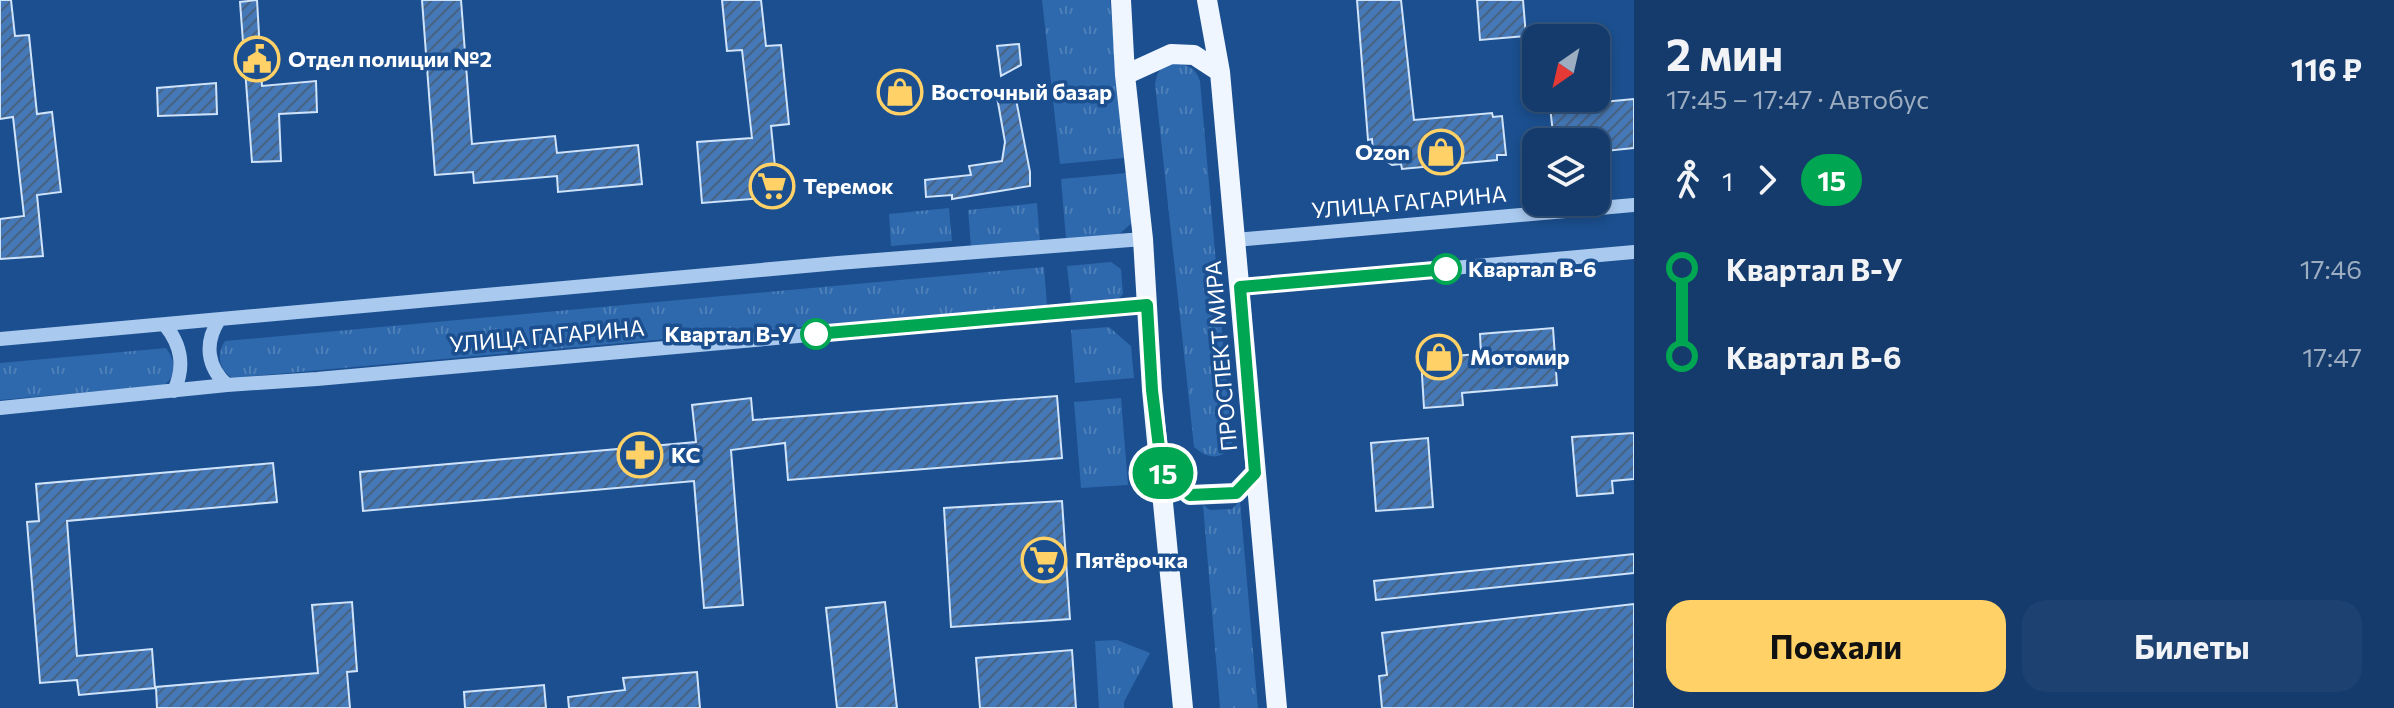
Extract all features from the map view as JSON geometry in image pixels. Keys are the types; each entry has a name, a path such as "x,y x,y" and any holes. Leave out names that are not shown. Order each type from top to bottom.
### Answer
{"main road":[{"path":"1121,0 1125,75 1143,239 1152,390 1183,708"},
{"name":"ПРОСПЕКТ МИРА","path":"1207,0 1220,72 1277,708"},
{"path":"1125,75 1171,54 1194,55 1220,72"},
{"path":"1162,472 1190,495 1236,493 1255,473"}],"street":[{"name":"УЛИЦА ГАГАРИНА","path":"1235,240 1634,205"},
{"name":"УЛИЦА ГАГАРИНА","path":"0,339 838,263 1143,239"},
{"path":"1240,287 1634,252"},
{"name":"УЛИЦА ГАГАРИНА","path":"0,408 227,385 1147,305"},
{"path":"219,320 213,329 209,349 214,369 227,385"},
{"path":"165,325 174,337 181,358 180,375 174,391"}],"green space":[{"path":"1042,0 1110,0 1124,158 1060,164"},
{"path":"1176,63 1191,68 1200,81 1232,444 1219,456 1204,454 1194,447 1155,84 1161,69"},
{"path":"1127,173 1132,223 1117,236 1066,239 1061,179"},
{"path":"1037,203 1040,241 971,247 968,210"},
{"path":"949,208 952,241 891,246 889,214"},
{"path":"1111,262 1121,269 1123,294 1117,300 1071,302 1067,266"},
{"path":"1044,267 1047,305 232,378 220,361 220,351 225,341"},
{"path":"1109,327 1131,346 1134,378 1075,383 1071,330"},
{"path":"166,348 174,371 164,385 0,400 0,363"},
{"path":"1121,398 1128,485 1081,488 1074,402"},
{"path":"1240,501 1258,708 1220,708 1203,505 1210,510 1232,509"},
{"path":"1117,640 1150,653 1124,702 1124,708 1099,708 1095,641"}],"building":[{"path":"0,0 11,0 15,36 29,35 37,114 52,112 61,192 37,195 43,256 0,259 0,219 24,216 13,117 0,119"},
{"path":"257,0 262,86 316,81 317,112 279,114 281,161 252,162 240,2"},
{"path":"422,0 461,0 472,144 555,136 557,153 638,145 642,184 558,192 557,176 474,183 473,172 435,175"},
{"path":"722,0 761,0 766,46 781,45 789,124 771,126 778,197 702,203 697,142 752,138 742,50 727,51"},
{"path":"1357,0 1401,0 1414,120 1492,113 1493,117 1502,116 1506,155 1497,155 1497,160 1402,169 1401,164 1392,165 1373,152 1372,139 1368,140"},
{"path":"1477,0 1523,0 1525,24 1522,24 1522,36 1480,40"},
{"path":"1019,44 1021,65 1001,76 997,46"},
{"path":"216,83 217,114 158,116 157,88"},
{"path":"1015,94 1030,186 952,199 952,195 926,197 925,180 971,175 969,166 1002,161 1005,142 997,97"},
{"path":"1634,99 1634,148 1610,151 1610,128 1552,128 1551,112 1610,112 1610,101"},
{"path":"1553,328 1557,385 1462,393 1463,405 1424,408 1421,358 1481,354 1480,334"},
{"path":"1057,396 1062,458 788,480 785,443 731,450 743,605 704,608 694,481 363,511 360,472 696,442 692,405 751,398 753,420"},
{"path":"1634,433 1634,479 1612,481 1613,493 1577,496 1572,437"},
{"path":"1428,438 1433,507 1376,511 1371,443"},
{"path":"273,463 277,502 67,521 77,656 152,649 155,688 79,695 77,680 40,683 27,522 39,521 36,484"},
{"path":"1062,501 1070,619 951,627 944,508"},
{"path":"1634,554 1634,573 1376,600 1374,581"},
{"path":"352,602 357,671 347,672 350,708 157,708 156,687 318,673 312,605"},
{"path":"885,602 897,708 837,708 826,608"},
{"path":"1634,604 1634,708 1382,708 1379,676 1387,675 1382,633"},
{"path":"1072,650 1076,708 980,708 976,658"},
{"path":"697,672 700,708 569,708 568,697 625,690 623,678"},
{"path":"544,685 546,708 465,708 464,692"}],"bus line":[{"name":"15","path":"816,334 1147,305 1152,390 1162,472 1190,495 1236,493 1255,473 1240,287 1446,269"}],"place":[{"name":"Отдел полиции №2","path":"257,59"},
{"name":"Восточный базар","path":"900,92"},
{"name":"Ozon","path":"1441,152"},
{"name":"Теремок","path":"772,186"},
{"name":"Квартал В-6","path":"1446,269"},
{"name":"Квартал В-У","path":"816,334"},
{"name":"Мотомир","path":"1439,357"},
{"name":"КС","path":"640,455"},
{"name":"Пятёрочка","path":"1044,560"}]}
